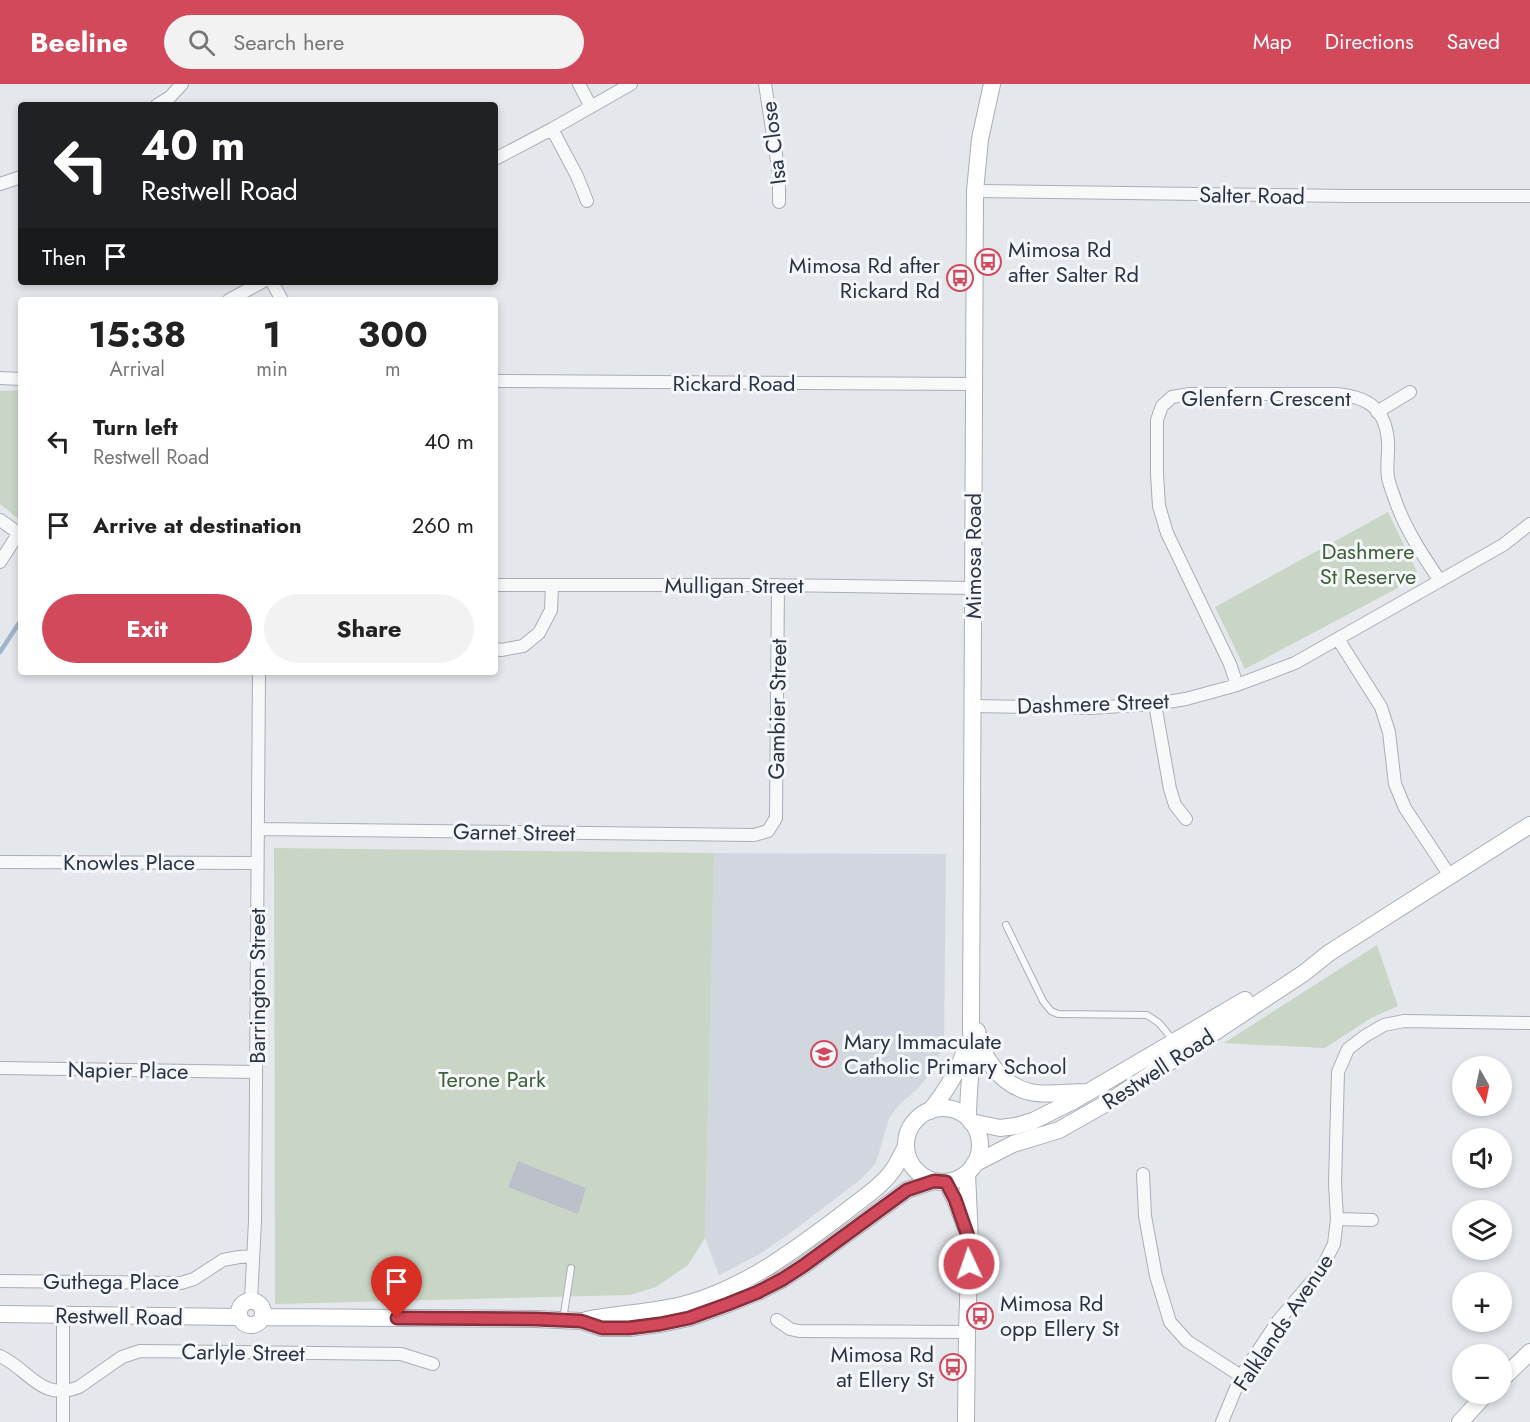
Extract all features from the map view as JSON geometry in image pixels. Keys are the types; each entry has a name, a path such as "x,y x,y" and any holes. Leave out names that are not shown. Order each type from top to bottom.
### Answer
{"main road":[{"name":"Mimosa Road","path":"969,1120 968,1090 972,1050 975,191 980,139 992,84"},
{"name":"Restwell Road","path":"971,1168 1013,1144 1068,1125 1112,1100 1178,1048 1301,967 1329,953 1530,825"},
{"path":"971,1001 979,1041 992,1068 1009,1083 1030,1092 1089,1092"},
{"name":"Mimosa Road","path":"930,1111 954,1077 962,1061 971,1030"},
{"name":"Restwell Road","path":"969,1120 1000,1128 1033,1121 1178,1048"},
{"path":"262,1317 563,1320 581,1321 602,1328 629,1328 689,1318 758,1292 783,1279 907,1190 940,1182 958,1179 971,1168 979,1154 977,1131 969,1120 953,1110 941,1109 920,1116 912,1125 907,1135 908,1158 913,1168 922,1176 940,1182 955,1199 970,1242"},
{"path":"581,1321 685,1305 723,1291 752,1276 784,1256 868,1194 894,1168 906,1147"},
{"path":"966,1422 971,1168"},
{"path":"251,1300 258,1302 262,1307 262,1317 258,1323 250,1325 243,1323 239,1317 238,1310 242,1304 251,1300"},
{"name":"Restwell Road","path":"0,1314 239,1317"},
{"path":"1512,1369 1530,1352"},
{"path":"1460,1422 1477,1404"}],"street":[{"path":"162,102 182,84"},
{"path":"579,84 591,107"},
{"path":"498,157 631,84"},
{"name":"Isa Close","path":"765,84 779,174 779,202"},
{"path":"552,129 577,176 587,201"},
{"path":"0,184 18,178"},
{"name":"Salter Road","path":"975,191 1530,196"},
{"path":"234,297 256,285"},
{"path":"0,378 18,379"},
{"name":"Rickard Road","path":"498,381 974,384"},
{"name":"Glenfern Crescent","path":"1377,411 1410,392"},
{"name":"Glenfern Crescent","path":"1238,685 1167,534 1159,506 1156,474 1157,420 1162,406 1172,397 1190,393 1336,394 1357,396 1370,404 1385,425 1388,442 1388,478 1397,506 1414,540 1440,581"},
{"path":"0,520 18,533"},
{"name":"Dashmere Street","path":"972,706 1090,708 1155,704 1186,699 1238,685 1296,663 1503,545 1530,525"},
{"path":"0,562 18,535"},
{"name":"Mulligan Street","path":"498,585 973,588"},
{"name":"Gambier Street","path":"768,831 776,818 778,585"},
{"path":"498,650 523,646 539,633 551,610 552,586"},
{"path":"1338,639 1381,707 1389,732 1395,784 1405,808 1450,876"},
{"name":"Barrington Street","path":"251,1300 255,1221 259,675"},
{"path":"1155,704 1170,789 1175,805 1186,819"},
{"name":"Garnet Street","path":"258,829 754,835 768,831"},
{"name":"Knowles Place","path":"0,862 257,863"},
{"name":"Falklands Avenue","path":"1222,1422 1241,1376 1278,1321 1320,1272 1334,1244 1337,1220 1335,1183 1338,1072 1348,1050 1365,1035 1384,1025 1404,1021 1530,1023"},
{"name":"Napier Place","path":"0,1068 256,1072"},
{"path":"1143,1174 1145,1216 1156,1276 1170,1322 1187,1341 1241,1376"},
{"path":"1337,1220 1372,1220"},
{"name":"Guthega Place","path":"0,1281 181,1282 194,1279 223,1260 253,1256"},
{"path":"63,1315 63,1422"},
{"path":"777,1320 790,1329 800,1331 967,1332"},
{"name":"Carlyle Street","path":"63,1391 79,1387 122,1358 140,1352 401,1354 433,1364"},
{"path":"0,1356 48,1390 63,1391"}],"lane":[{"path":"1006,925 1043,1001 1051,1011 1059,1014 1147,1015 1159,1023 1178,1048"},
{"path":"563,1320 571,1268"}],"shaded area":[{"name":"Mary Immaculate Catholic Primary School","path":"714,853 946,854 944,1040 935,1068 889,1118 876,1163 861,1179 760,1254 719,1275 705,1238"}],"green space":[{"path":"18,390 18,519 0,504 0,391"},
{"name":"Dashmere St Reserve","path":"1388,512 1417,572 1409,582 1245,669 1215,607"},
{"name":"Terone Park","path":"274,848 714,853 705,1238 688,1265 656,1287 630,1295 275,1304"},
{"path":"1377,945 1398,1006 1371,1018 1325,1048 1224,1043"}],"building":[{"path":"518,1161 586,1188 578,1214 508,1187"}],"waterway":[{"path":"0,652 18,625"}],"place":[{"name":"Mimosa Rd after Salter Rd","path":"988,262"},
{"name":"Mimosa Rd after Rickard Rd","path":"960,278"},
{"name":"Mary Immaculate Catholic Primary School","path":"824,1054"},
{"name":"Mimosa Rd opp Ellery St","path":"980,1316"},
{"name":"Mimosa Rd at Ellery St","path":"953,1367"}],"route":[{"path":"397,1318 536,1319 581,1321 602,1328 629,1328 689,1318 758,1292 783,1279 907,1190 934,1181 946,1182 955,1199 970,1242 969,1264"}]}
